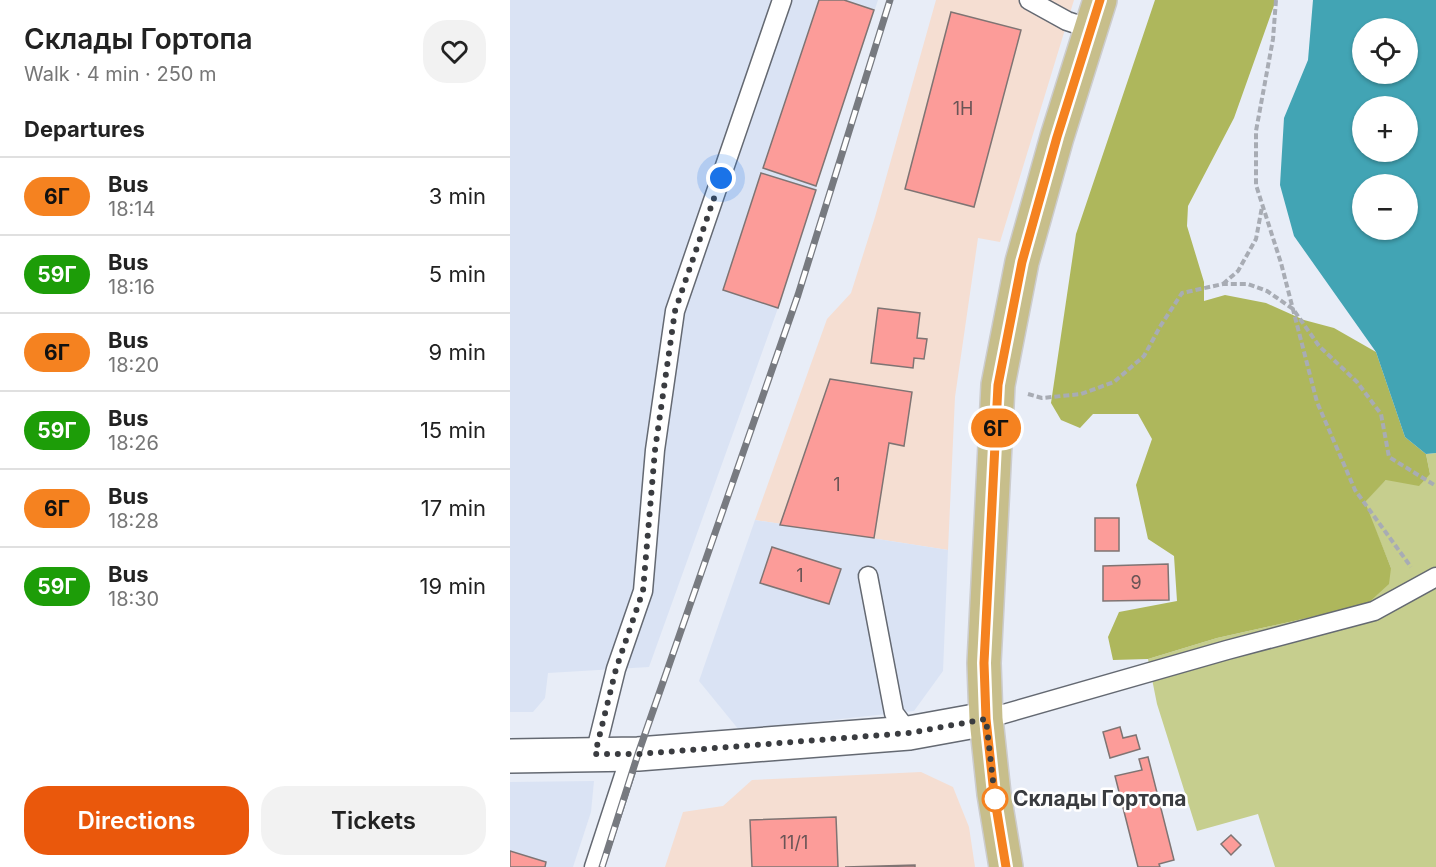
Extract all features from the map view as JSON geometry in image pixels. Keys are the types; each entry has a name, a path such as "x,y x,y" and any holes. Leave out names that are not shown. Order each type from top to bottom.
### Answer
{"main road":[{"path":"1006,867 994,794 986,719 984,663 998,385 1022,262 1057,137 1095,15"}],"street":[{"path":"512,751 631,754 909,733 986,719"}],"lane":[{"path":"595,754 616,669 643,591 655,450 675,311 782,0"},
{"path":"1029,0 1067,21 1095,15"},
{"path":"868,576 894,713 909,733"},
{"path":"986,719 1227,650 1374,611 1436,578"},
{"path":"594,867 631,754"}],"path":[{"path":"1276,0 1273,39 1256,131 1256,185 1281,263 1317,402 1355,490 1412,568"},
{"path":"1223,284 1238,271 1256,239 1263,206"},
{"path":"998,385 1042,398 1082,394 1114,382 1144,356 1182,293 1223,284 1248,284 1267,291 1293,309 1319,346 1357,382 1382,414 1389,457 1436,486"}],"shaded area":[{"path":"510,0 878,0 778,308 649,667 548,673 545,698 533,712 510,712"},
{"path":"936,0 1074,0 1000,242 978,238 955,397 948,550 755,520 827,319 851,293 875,217"},
{"path":"755,520 948,550 943,671 914,711 739,730 699,681"},
{"path":"921,772 953,787 969,827 975,867 665,867 683,812 723,806 752,780"},
{"path":"594,781 591,812 573,867 510,867 510,782"}],"green space":[{"path":"1155,0 1276,0 1234,118 1188,206 1187,226 1204,282 1204,301 1225,295 1266,303 1304,320 1334,328 1376,352 1405,437 1426,454 1430,474 1419,486 1386,480 1365,502 1391,568 1389,584 1366,605 1217,638 1148,659 1113,660 1108,637 1119,612 1177,601 1174,556 1148,539 1136,485 1152,439 1138,414 1093,414 1080,428 1061,420 1051,403 1076,234"},
{"path":"1436,453 1436,867 1275,867 1258,814 1197,831 1157,704 1148,659 1217,638 1366,605 1391,568 1364,502 1386,480 1430,474 1426,454"}],"water":[{"path":"1313,0 1436,0 1436,453 1426,454 1405,437 1376,352 1294,236 1280,185 1284,118 1308,60"}],"building":[{"path":"819,0 844,0 874,10 816,186 763,168"},
{"path":"951,12 1021,30 974,207 905,189"},
{"path":"761,173 816,190 778,308 723,290"},
{"path":"878,308 920,313 917,338 927,339 924,359 914,358 913,368 871,363"},
{"path":"830,379 912,392 904,446 889,443 874,538 780,525"},
{"path":"1095,518 1119,518 1119,551 1095,551"},
{"path":"772,547 841,569 829,604 760,583"},
{"path":"1168,564 1169,600 1103,601 1103,566"},
{"path":"1120,727 1123,738 1136,735 1140,749 1110,758 1103,732"},
{"path":"1148,757 1174,860 1159,864 1160,867 1138,867 1115,776 1142,770 1139,759"},
{"path":"836,817 838,867 752,867 750,820"},
{"path":"1231,835 1241,845 1231,855 1221,844"},
{"path":"510,851 546,862 545,867 510,867"},
{"path":"915,865 915,867 845,867"}],"railway":[{"path":"602,867 638,754 798,295 890,0"}],"bus line":[{"name":"6Г","path":"1006,867 994,794 986,719 984,663 998,385 1022,262 1057,137 1100,0"}],"place":[{"name":"Склады Гортопа","path":"995,799"}],"route":[{"path":"721,178 675,311 655,450 643,591 616,669 595,754 638,754 909,733 986,719 995,799"}]}
